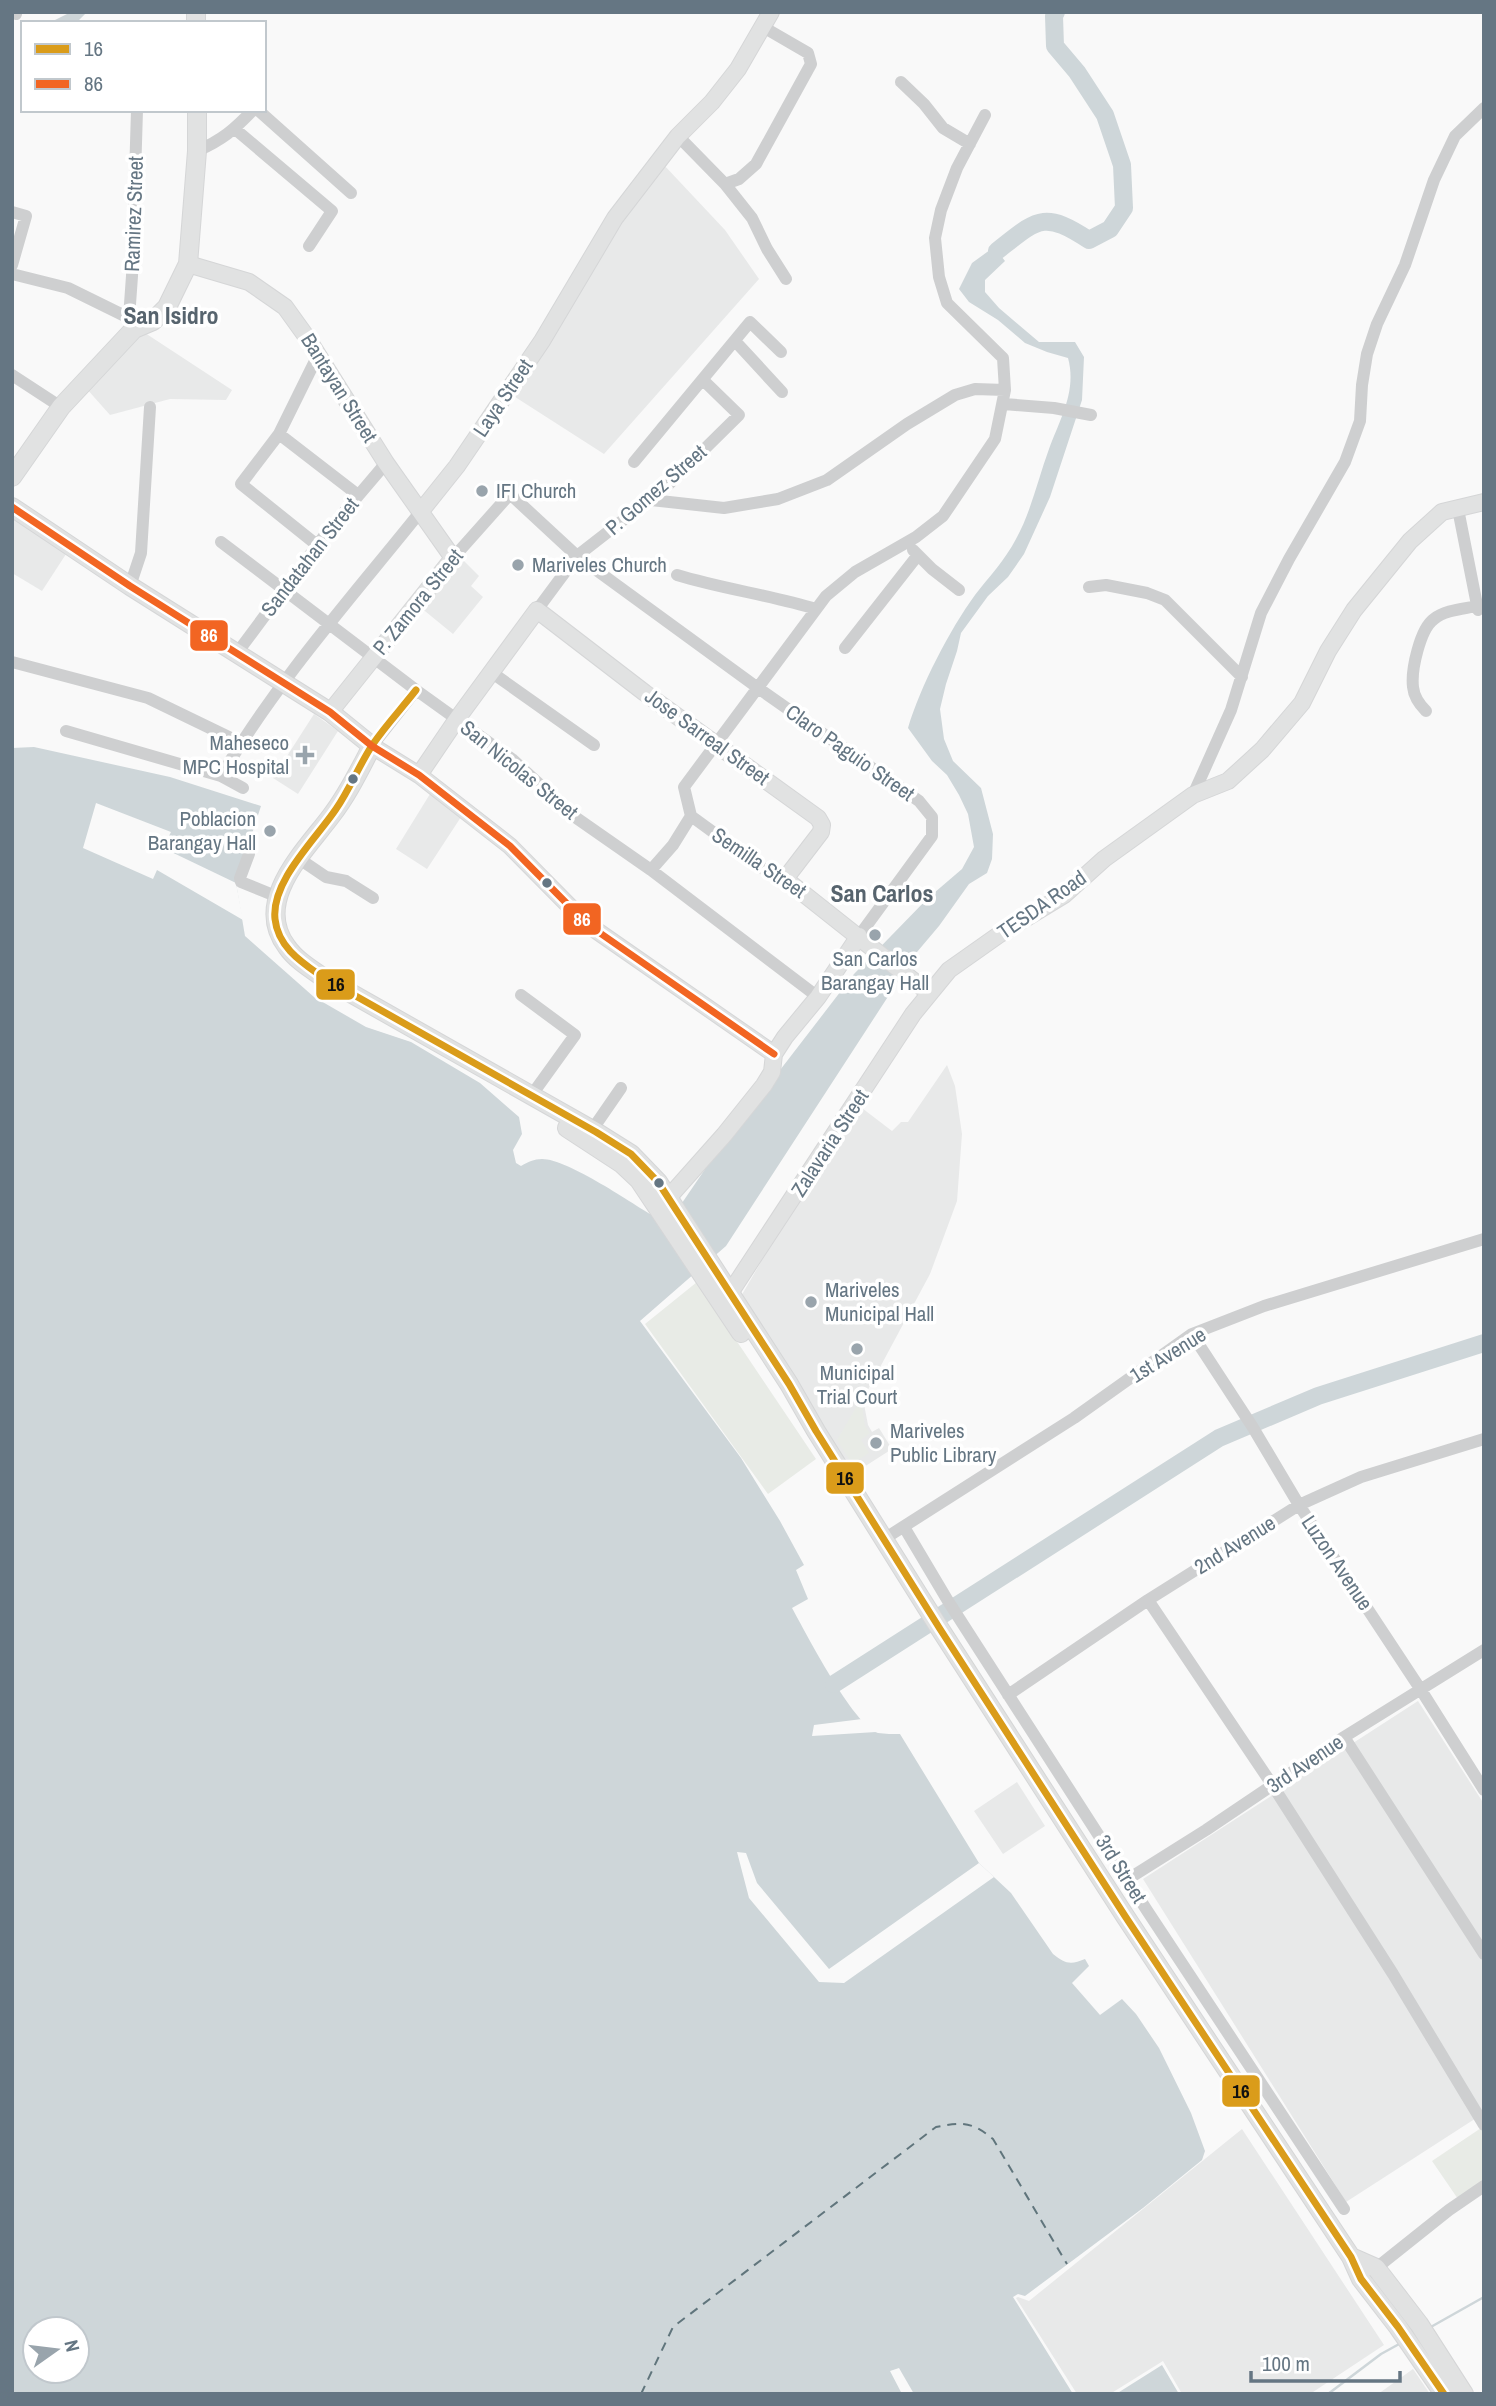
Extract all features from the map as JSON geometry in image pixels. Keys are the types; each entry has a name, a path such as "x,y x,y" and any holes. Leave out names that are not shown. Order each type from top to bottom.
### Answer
{"main road":[{"path":"12,477 61,407 131,324 153,321 167,307 188,264 197,150 197,112"},
{"path":"12,508 330,712 372,746 336,810 298,858 278,898 275,918 285,946 296,958 324,978 631,1154 648,1170 778,1390 816,1431"},
{"path":"531,1096 544,1113 622,1164 668,1206"},
{"path":"710,1274 730,1293 789,1384 935,1621 1125,1916 1351,2257 1361,2279 1444,2394"},
{"path":"1351,2257 1376,2268 1419,2324 1464,2394"}],"street":[{"name":"Laya Street","path":"221,776 283,682 457,466 542,341 615,218 678,136 712,102 738,69 771,12"},
{"path":"725,184 739,179 756,164 811,64 808,53 763,27"},
{"path":"901,82 924,104 943,128 970,144"},
{"path":"1194,795 1231,710 1261,613 1345,462 1360,421 1367,354 1377,324 1405,265 1434,180 1455,136 1484,108"},
{"name":"Ramirez Street","path":"131,324 137,112"},
{"path":"197,150 218,142 253,112"},
{"path":"257,112 351,193"},
{"path":"651,870 673,845 691,816 684,787 826,596 855,572 943,516 996,439 1004,404 1003,358 947,303 939,277 935,238 941,210 957,169 985,115"},
{"path":"235,129 332,211 309,246"},
{"path":"678,136 725,184 752,218 766,248 786,279"},
{"path":"12,212 26,216 12,265"},
{"name":"Bantayan Street","path":"188,264 249,282 285,307 386,463 453,558"},
{"path":"12,274 68,288 131,324"},
{"path":"634,462 750,322 781,352"},
{"path":"735,341 782,392"},
{"path":"317,545 241,484 279,434 318,355"},
{"path":"12,375 61,407"},
{"name":"P. Gomez Street","path":"419,775 491,672 578,556 651,500 739,415 703,380"},
{"path":"651,500 724,508 778,499 827,480 906,424 955,395 975,389 1005,390"},
{"path":"1004,404 1055,408 1087,414"},
{"path":"130,586 141,553 150,407"},
{"path":"279,434 358,495"},
{"name":"Sandatahan Street","path":"237,653 317,545 386,463"},
{"name":"Claro Paguio Street","path":"510,495 578,556 758,688 919,801 932,817 932,836 859,936"},
{"name":"P. Zamora Street","path":"330,712 453,558 510,495"},
{"name":"TESDA Road","path":"929,993 948,970 1064,895 1104,859 1194,795 1228,780 1262,750 1302,703 1328,651 1354,610 1410,541 1442,512 1484,502"},
{"path":"1426,711 1417,702 1413,687 1414,666 1424,633 1431,621 1442,614 1477,608 1458,509"},
{"name":"San Nicolas Street","path":"221,542 512,759 575,817 651,870 818,997"},
{"path":"906,542 932,569 959,590"},
{"path":"845,648 918,555"},
{"path":"677,575 711,585 782,598 816,609"},
{"path":"1089,587 1106,585 1147,593 1165,600 1242,677"},
{"name":"Jose Sarreal Street","path":"537,610 818,818 822,825 821,832 785,879"},
{"path":"12,662 148,698 241,743"},
{"path":"491,672 594,745"},
{"path":"416,690 372,746 419,775 510,846 587,924 774,1054"},
{"path":"65,731 221,776 243,788"},
{"name":"Semilla Street","path":"691,816 776,878 785,879 929,993"},
{"path":"249,854 241,881 278,898"},
{"path":"298,858 326,877 346,881 373,898"},
{"path":"668,1206 764,1085 774,1064 774,1054 818,997 859,936"},
{"name":"Zalavaria Street","path":"730,1293 929,993"},
{"path":"521,995 575,1035 531,1096"},
{"path":"592,1130 621,1088"},
{"name":"1st Avenue","path":"884,1539 1074,1418 1192,1334 1264,1306 1484,1239"},
{"name":"Luzon Avenue","path":"1192,1334 1299,1505 1484,1790"},
{"name":"2nd Avenue","path":"1008,1695 1148,1601 1299,1505 1361,1477 1484,1439"},
{"name":"3rd Street","path":"904,1527 1008,1695 1343,2209"},
{"path":"1148,1601 1273,1786 1484,2125"},
{"name":"3rd Avenue","path":"1128,1879 1344,1737 1484,1650"},
{"path":"1344,1737 1484,1954"},
{"path":"1125,1916 1148,1912"},
{"path":"1213,2047 1226,2028"},
{"path":"1361,2279 1484,2186"}],"shaded area":[{"path":"71,12 87,12 78,21 53,21"},
{"path":"663,164 725,230 759,279 604,454 512,395 650,179"},
{"path":"994,247 1005,261 985,280 985,292 999,308 1039,342 1075,342 1084,357 1082,400 1050,497 1024,554 961,633 940,709 944,739 953,761 981,788 993,834 992,859 987,873 969,884 917,952 726,1246 640,1321 741,1458 804,1565 796,1570 808,1599 792,1608 843,1697 856,1714 878,1733 900,1734 979,1863 1011,1893 1053,1954 1068,1962 1085,1959 1089,1966 1072,1983 1100,2015 1122,1999 1136,2014 1159,2048 1191,2113 1205,2151 1202,2160 1143,2208 1025,2296 1018,2294 1013,2297 1073,2394 12,2394 12,748 34,747 170,777 261,806 236,883 245,936 314,997 366,1027 411,1042 480,1083 519,1117 522,1134 513,1150 516,1163 521,1166 542,1159 568,1166 658,1219 682,1203 714,1156 854,974 927,899 962,869 974,847 968,814 959,795 947,775 932,761 908,728 920,695 946,641 965,609 1007,554 1021,529 1066,405 1070,370 1068,358 1025,343 998,320 969,302 959,289 972,263"},
{"path":"142,331 232,390 226,400 170,399 110,415 86,388"},
{"path":"13,517 68,551 42,591 12,573"},
{"path":"461,558 479,576 471,586 483,597 453,634 420,607"},
{"name":"Maheseco MPC Hospital","path":"314,714 338,731 298,794 273,778"},
{"path":"430,794 461,817 427,869 396,849"},
{"path":"947,1065 955,1086 962,1134 957,1201 930,1274 863,1399 872,1432 879,1428 892,1449 853,1474 740,1298 800,1195 858,1105 892,1131 901,1122 908,1122"},
{"path":"697,1282 816,1459 768,1494 645,1324"},
{"path":"861,1399 865,1426 870,1433 861,1440 869,1453 852,1464 837,1440"},
{"path":"1418,1701 1484,1804 1484,2113 1346,2202 1143,1879"},
{"path":"1017,1782 1045,1826 1003,1854 974,1811"},
{"path":"1484,2126 1484,2182 1458,2199 1432,2161"},
{"path":"1242,2129 1384,2345 1310,2394 1182,2394 1163,2361 1110,2394 1077,2394 1016,2298 1029,2301"},
{"path":"1162,2365 1179,2394 1116,2394"},
{"path":"1413,2369 1430,2394 1378,2394"}],"pier":[{"path":"96,803 171,832 163,848 236,883 243,920 157,870 153,879 83,848"},
{"path":"862,1719 876,1732 812,1736 814,1725"},
{"path":"737,1852 746,1853 757,1883 829,1969 979,1863 994,1877 844,1983 819,1982 749,1898"},
{"path":"899,2368 914,2394 902,2394 890,2371"}],"waterway":[{"path":"997,251 1022,232 1041,222 1061,225 1089,240 1110,229 1124,208 1122,165 1105,115 1077,72 1055,46 1056,12"},
{"path":"834,1684 1219,1438 1318,1396 1484,1343"},
{"path":"1429,2328 1484,2297"},
{"path":"1328,2394 1381,2354 1401,2343"}],"ferry route":[{"path":"641,2394 673,2327 936,2127 966,2124 993,2139 1067,2264"}],"transit line":[{"name":"86","path":"12,507 130,586 330,712 372,746 419,775 510,846 587,924 774,1054"},
{"name":"16","path":"416,690 373,744 341,801 287,875 276,905 275,919 281,938 293,954 324,978 596,1132 631,1154 658,1182 1125,1916 1351,2257 1361,2279 1444,2394"}],"place":[{"name":"IFI Church","path":"482,491"},
{"name":"Mariveles Church","path":"518,565"},
{"name":"Maheseco MPC Hospital","path":"305,755"},
{"name":"Poblacion Barangay Hall","path":"270,831"},
{"name":"San Carlos Barangay Hall","path":"875,935"},
{"name":"Mariveles Municipal Hall","path":"811,1302"},
{"name":"Municipal Trial Court","path":"857,1349"},
{"name":"Mariveles Public Library","path":"876,1443"}],"district":[{"name":"San Isidro","path":"171,316"},
{"name":"San Carlos","path":"882,894"}]}
